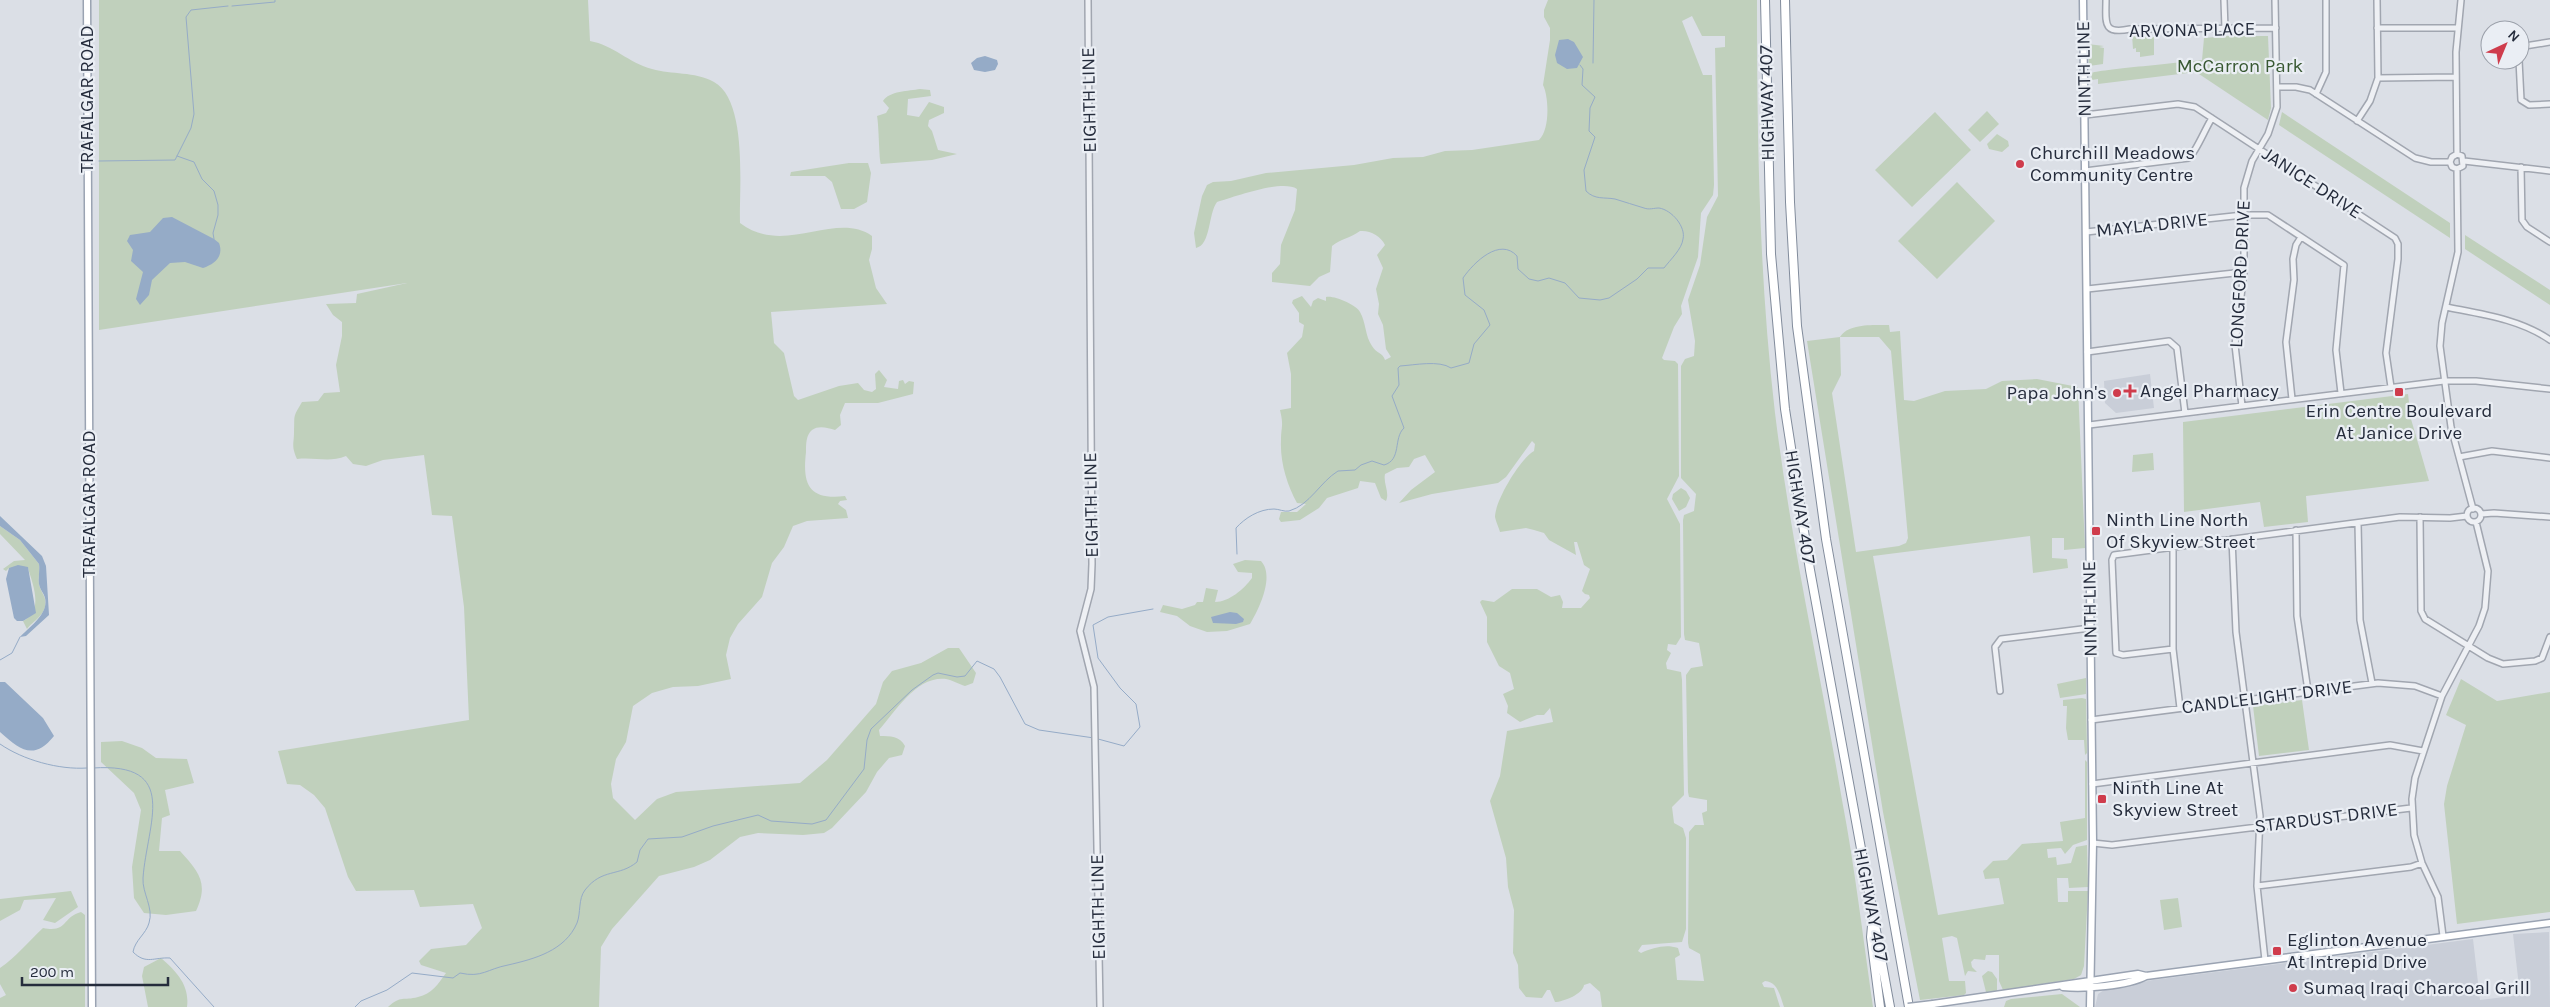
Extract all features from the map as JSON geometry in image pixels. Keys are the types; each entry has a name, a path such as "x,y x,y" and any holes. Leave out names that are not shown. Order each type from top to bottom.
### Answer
{"highway":[{"name":"HIGHWAY 407","path":"1765,0 1772,254 1786,409 1810,570 1890,1007"},
{"name":"HIGHWAY 407","path":"1785,0 1790,202 1797,326 1826,539 1909,1007"},
{"path":"1873,919 1871,937 1880,1007"}],"main road":[{"name":"TRAFALGAR ROAD","path":"87,0 92,1007"},
{"name":"NINTH LINE","path":"2083,0 2093,843 2090,1007"},
{"path":"1909,1007 2091,984 2138,974 2146,976 2550,923"}],"street":[{"name":"EIGHTH LINE","path":"1088,0 1092,564 1091,589 1080,631 1092,675 1096,735 1100,1007"},
{"name":"ARVONA PLACE","path":"2106,0 2106,23 2109,29 2117,32 2130,29 2276,28"},
{"path":"2224,0 2225,29"},
{"name":"LONGFORD DRIVE","path":"2242,406 2234,345 2244,272 2243,215 2246,176 2268,134 2275,116 2277,87 2276,0"},
{"path":"2316,94 2326,72 2326,0"},
{"path":"2357,121 2370,101 2378,78 2377,0"},
{"path":"2457,154 2456,77 2461,0"},
{"path":"2377,28 2458,28"},
{"path":"2530,45 2550,42"},
{"path":"2520,70 2521,100 2529,104 2550,104"},
{"path":"2378,78 2456,77"},
{"path":"2277,87 2300,87 2316,94 2414,158 2431,162 2450,162"},
{"name":"JANICE DRIVE","path":"2085,115 2178,104 2195,107 2395,238 2398,244 2398,259 2386,353 2391,387"},
{"path":"2085,171 2189,158 2194,153 2202,133 2212,118"},
{"path":"2457,154 2462,156 2464,161 2463,166 2457,169"},
{"path":"2450,162 2452,157 2457,154"},
{"path":"2464,161 2550,171"},
{"path":"2450,162 2452,167 2457,169"},
{"path":"2521,167 2522,220 2526,227 2550,242"},
{"path":"2457,169 2458,252 2440,346 2451,427 2472,509"},
{"name":"MAYLA DRIVE","path":"2086,232 2243,215 2268,215 2344,266 2336,350 2342,394"},
{"path":"2292,400 2286,342 2294,280 2293,259 2300,237"},
{"path":"2087,289 2244,272"},
{"path":"2446,307 2516,322 2535,330 2550,340"},
{"path":"2087,352 2170,341 2177,348 2184,413"},
{"path":"2089,425 2444,381 2476,381 2550,389"},
{"path":"2459,457 2492,452 2550,458"},
{"path":"2472,509 2478,510 2482,514 2550,517"},
{"path":"2467,516 2468,512 2472,509"},
{"path":"2476,522 2482,514"},
{"path":"2173,649 2123,655 2116,653 2112,560 2114,555 2400,517 2467,516"},
{"path":"2467,516 2470,521 2476,522"},
{"path":"2420,517 2422,616 2496,662 2513,664 2535,662 2542,658 2550,637"},
{"path":"2443,936 2438,897 2422,863 2414,835 2411,808 2414,778 2442,696 2483,617 2488,588 2485,558 2476,522"},
{"path":"2358,523 2360,620 2372,683"},
{"path":"2296,530 2297,616 2308,691"},
{"path":"2232,538 2236,632 2260,827 2257,886 2266,960"},
{"path":"2173,546 2173,649 2180,708"},
{"path":"2000,691 1995,647 2001,639 2090,628"},
{"name":"CANDLELIGHT DRIVE","path":"2091,720 2372,683 2405,684 2442,696"},
{"path":"2092,784 2390,745 2423,751"},
{"name":"STARDUST DRIVE","path":"2093,843 2112,845 2411,808"},
{"path":"2257,886 2411,867 2422,863"}],"shaded area":[{"path":"2150,374 2154,408 2116,413 2105,403 2104,381"},
{"path":"2549,932 2550,1007 2095,1007 2098,994 2104,990 2153,980 2473,939 2480,1000 2520,995 2513,934"}],"green space":[{"path":"99,0 588,0 590,41 606,46 636,63 652,69 699,76 714,82 725,92 732,107 737,126 740,168 740,223 757,232 774,236 842,228 858,229 872,236 872,249 869,260 876,288 887,304 771,312 774,343 784,353 794,396 798,400 839,386 858,383 864,390 872,392 876,389 875,374 879,370 887,380 884,387 898,389 899,381 903,380 905,384 909,381 914,382 913,394 878,403 845,403 840,415 841,425 835,430 821,427 815,428 810,432 807,440 805,464 807,482 816,493 824,496 845,496 847,500 840,501 838,504 846,510 848,518 807,521 793,526 784,547 772,563 762,597 738,624 730,638 726,655 731,679 698,686 673,687 652,693 633,706 626,742 616,759 611,784 613,798 635,820 657,799 676,792 800,783 827,760 876,704 883,682 892,671 921,663 948,648 959,648 976,673 973,683 965,686 946,679 935,680 925,683 916,689 900,704 879,730 880,736 894,737 903,743 905,746 902,755 889,758 877,772 866,792 832,828 824,833 803,835 758,833 740,837 710,860 694,867 659,876 612,929 601,947 599,1007 388,1007 399,1000 423,996 437,985 446,973 421,965 419,961 431,949 466,945 482,928 473,904 420,907 414,890 356,891 348,877 325,808 314,795 300,785 287,784 278,751 469,720 464,607 452,516 432,515 424,455 383,460 366,466 353,464 346,456 328,459 297,459 293,448 295,417 302,402 318,401 324,393 340,392 336,365 342,336 342,322 333,315 326,304 356,303 357,294 407,283 99,330"},
{"path":"1548,0 1757,0 1762,259 1775,413 1797,559 1851,851 1873,1007 1784,1007 1776,987 1765,981 1762,983 1764,987 1774,988 1780,1007 1602,1007 1600,992 1590,983 1584,985 1572,997 1555,1002 1550,990 1547,990 1542,998 1526,997 1519,988 1518,965 1513,953 1514,910 1508,887 1506,858 1490,801 1500,776 1507,731 1553,722 1550,708 1544,715 1537,715 1520,722 1507,713 1508,706 1503,694 1514,689 1510,673 1499,666 1487,642 1487,617 1480,602 1482,600 1494,602 1512,589 1537,589 1551,597 1560,595 1563,602 1562,608 1581,608 1590,598 1589,595 1582,591 1590,569 1584,565 1577,542 1574,542 1576,555 1549,540 1544,533 1526,528 1500,532 1495,517 1499,501 1509,481 1522,462 1534,451 1535,444 1532,441 1506,477 1498,483 1432,494 1399,503 1411,490 1435,472 1425,455 1414,459 1409,467 1397,468 1385,474 1386,501 1381,498 1375,483 1360,481 1358,488 1327,498 1319,508 1300,520 1281,522 1279,519 1281,512 1297,512 1306,504 1297,503 1293,496 1287,481 1281,449 1282,423 1280,410 1291,408 1291,374 1287,353 1302,337 1304,325 1299,322 1299,313 1292,303 1293,300 1302,296 1311,307 1313,301 1318,298 1326,301 1326,297 1339,299 1350,304 1360,312 1368,338 1374,348 1385,360 1391,357 1386,349 1383,325 1378,314 1379,304 1376,289 1383,268 1377,255 1385,245 1375,234 1360,231 1332,246 1330,272 1319,277 1310,286 1272,282 1272,273 1280,264 1281,245 1295,210 1297,189 1290,186 1270,187 1217,202 1207,235 1201,246 1196,248 1194,233 1202,196 1207,185 1213,182 1231,181 1266,173 1354,165 1393,158 1423,157 1445,151 1472,150 1539,140 1543,135 1547,121 1546,97 1543,85 1550,28 1544,17 1544,10","holes":["1692,16 1702,36 1725,36 1725,47 1715,48 1718,196 1707,217 1700,265 1688,300 1695,341 1694,356 1685,359 1681,366 1681,478 1696,494 1694,511 1684,515 1683,520 1684,634 1685,640 1699,643 1703,666 1691,668 1686,675 1688,792 1689,797 1707,800 1707,811 1702,813 1704,825 1695,825 1689,832 1688,943 1689,948 1700,954 1704,981 1677,980 1675,958 1680,955 1678,948 1655,948 1641,953 1638,951 1642,945 1682,942 1686,929 1686,838 1683,828 1674,823 1672,807 1684,795 1682,680 1681,672 1667,669 1666,663 1671,653 1667,650 1668,644 1676,645 1681,637 1680,524 1667,499 1679,476 1678,364 1675,361 1662,358 1674,327 1682,314 1681,306 1698,257 1701,213 1713,195 1712,75 1703,75 1682,21"]},
{"path":"2132,35 2154,37 2154,55 2140,57 2140,52 2136,52 2136,48 2133,49"},
{"name":"McCarron Park","path":"2268,36 2271,108 2268,120 2196,72 2098,84 2098,79 2092,80 2091,73 2202,60 2204,38"},
{"path":"2088,44 2104,46 2099,47 2104,48 2103,64 2089,66"},
{"path":"920,89 930,90 931,96 908,99 907,115 919,117 929,102 944,107 944,113 929,120 928,126 932,131 938,150 957,154 932,160 881,164 877,116 886,113 889,108 883,101 894,93"},
{"path":"1987,111 1999,124 1980,142 1968,130"},
{"path":"1935,112 1971,150 1912,207 1875,170"},
{"path":"2282,112 2450,223 2450,238 2279,125"},
{"path":"1997,134 2008,141 2009,146 2002,152 1989,149 1987,144"},
{"path":"849,163 868,163 871,173 867,202 854,209 841,209 832,182 825,176 790,176 791,172"},
{"path":"1957,182 1995,221 1937,279 1898,241"},
{"path":"2465,235 2550,290 2550,305 2465,249"},
{"path":"1889,325 1890,332 1900,331 1904,400 1914,401 1945,391 1986,389 2002,381 2037,379 2078,387 2085,548 2064,550 2064,538 2052,538 2052,558 2067,559 2068,568 2033,573 2030,536 1873,556 1938,915 2004,904 1999,878 1985,879 1983,871 1993,861 2007,860 2022,844 2063,841 2060,822 2085,818 2085,760 2087,762 2087,840 2073,845 2065,854 2061,848 2047,849 2048,858 2056,857 2057,865 2071,863 2076,847 2087,845 2088,887 2069,888 2068,878 2057,878 2058,902 2068,902 2068,891 2088,891 2084,966 2081,975 2074,979 2003,990 1999,981 1999,955 1986,955 1985,960 1974,959 1971,962 1972,967 1977,972 1968,971 1965,976 1957,938 1952,936 1942,938 1949,981 1965,981 1966,993 1964,995 1920,1000 1883,812 1807,341 1840,337 1844,332 1855,327","holes":["1840,337 1879,337 1891,351 1908,538 1906,543 1899,546 1856,552 1832,393 1841,375"]},
{"path":"2408,394 2411,419 2429,481 2306,496 2308,522 2264,527 2260,502 2184,512 2183,422"},
{"path":"2153,453 2154,470 2132,472 2133,455"},
{"path":"1681,488 1686,491 1690,498 1686,507 1679,511 1672,499 1673,494"},
{"path":"0,526 20,540 39,564 39,584 45,604 40,616 27,629 23,621 29,617 35,604 32,582 28,568 9,568 6,571 3,569 14,561 25,560 0,534"},
{"path":"1245,560 1261,561 1265,567 1266,575 1264,592 1250,624 1227,631 1207,632 1190,626 1177,616 1160,612 1163,605 1182,609 1195,605 1197,602 1203,602 1206,588 1218,590 1215,602 1231,597 1252,578 1252,573 1238,572 1233,564"},
{"path":"2086,678 2086,694 2060,698 2057,684"},
{"path":"2461,679 2497,701 2550,692 2550,912 2457,924 2444,804 2447,786 2466,725 2446,715"},
{"path":"2086,699 2087,753 2085,755 2084,740 2068,740 2066,728 2067,706 2063,706 2063,700"},
{"path":"2302,700 2309,750 2259,756 2253,706"},
{"path":"122,741 142,748 156,758 187,759 194,783 165,790 170,815 162,818 159,851 180,851 197,872 202,885 202,893 196,911 166,915 144,913 134,898 132,867 141,810 134,793 101,762 101,742"},
{"path":"71,891 78,907 55,923 43,920 56,898 24,900 20,910 0,921 0,899"},
{"path":"2178,898 2182,927 2164,930 2160,900"},
{"path":"81,912 85,915 85,1007 0,1007 0,998 6,995 0,984 0,968 43,928 57,928 75,914"},
{"path":"161,958 181,979 186,992 187,1007 148,1007 142,976 144,967"},
{"path":"1988,971 1992,972 1997,979 1997,991 1986,992 1982,976"},
{"path":"2062,994 2080,1007 2004,1007 2006,1001 2011,999"}],"water":[{"path":"1568,39 1574,42 1583,57 1577,68 1567,69 1557,63 1555,55 1559,40"},
{"path":"985,56 997,60 998,64 995,70 985,72 974,70 971,63 977,58"},
{"path":"172,217 219,243 219,256 215,262 203,268 185,262 170,263 152,280 149,295 140,305 136,299 143,272 131,261 133,250 127,241 130,235 150,232 163,218"},
{"path":"0,516 42,556 46,566 49,615 26,636 20,637 41,615 45,604 39,584 39,564 20,540 0,526"},
{"path":"18,565 28,567 36,613 23,621 17,621 14,618 6,579 9,568"},
{"path":"1230,612 1237,613 1244,619 1243,622 1236,624 1213,623 1211,617"},
{"path":"0,682 5,682 43,718 54,736 47,744 40,748 27,750 14,744 0,732"}],"waterway":[{"path":"232,6 275,2 275,0"},
{"path":"1593,63 1594,0"},
{"path":"99,161 175,160 191,128 194,114 186,17 191,10 228,6"},
{"path":"1237,554 1236,528 1248,518 1268,509 1289,511 1296,508 1309,499 1338,471 1355,470 1361,465 1372,461 1384,465 1393,459 1399,437 1404,428 1392,396 1399,385 1398,368 1400,366 1420,364 1440,364 1451,368 1469,363 1474,344 1490,325 1484,310 1465,295 1463,278 1480,259 1495,250 1503,249 1510,251 1517,256 1518,269 1529,279 1538,281 1549,278 1565,283 1579,298 1600,300 1609,298 1637,279 1648,268 1664,268 1678,250 1683,239 1682,229 1669,212 1664,209 1646,209 1615,199 1596,197 1586,191 1584,170 1595,137 1589,131 1590,108 1595,97 1582,85 1583,69 1580,65"},
{"path":"177,156 194,162 202,179 214,191 218,205 218,215 213,233 214,239"},
{"path":"1098,739 1124,746 1140,727 1136,704 1120,688 1098,658 1093,625 1108,617 1153,609"},
{"path":"0,660 12,653 20,637"},
{"path":"355,1007 361,1001 387,990 412,973 453,978 460,973 479,974 528,960 557,947 572,933 577,923 581,898 585,890 598,878 624,870 637,862 640,850 648,839 682,837 713,826 758,815 771,821 812,824 826,820 864,769 867,740 871,729 912,690 938,673 957,677 965,676 977,661 994,669 1025,724 1039,730 1094,738"},
{"path":"0,744 19,755 42,763 53,766 87,768"},
{"path":"93,768 121,769 138,775 149,786 152,800 152,817 143,884 150,917 148,927 136,944 133,952 146,959 170,958 214,1007"}],"place":[{"name":"Churchill Meadows Community Centre","path":"2020,164"},
{"name":"Angel Pharmacy","path":"2130,391"},
{"name":"Erin Centre Boulevard At Janice Drive","path":"2399,392"},
{"name":"Papa John's","path":"2117,393"},
{"name":"Ninth Line North Of Skyview Street","path":"2096,531"},
{"name":"Ninth Line At Skyview Street","path":"2102,799"},
{"name":"Eglinton Avenue At Intrepid Drive","path":"2277,951"},
{"name":"Sumaq Iraqi Charcoal Grill","path":"2293,988"}]}
